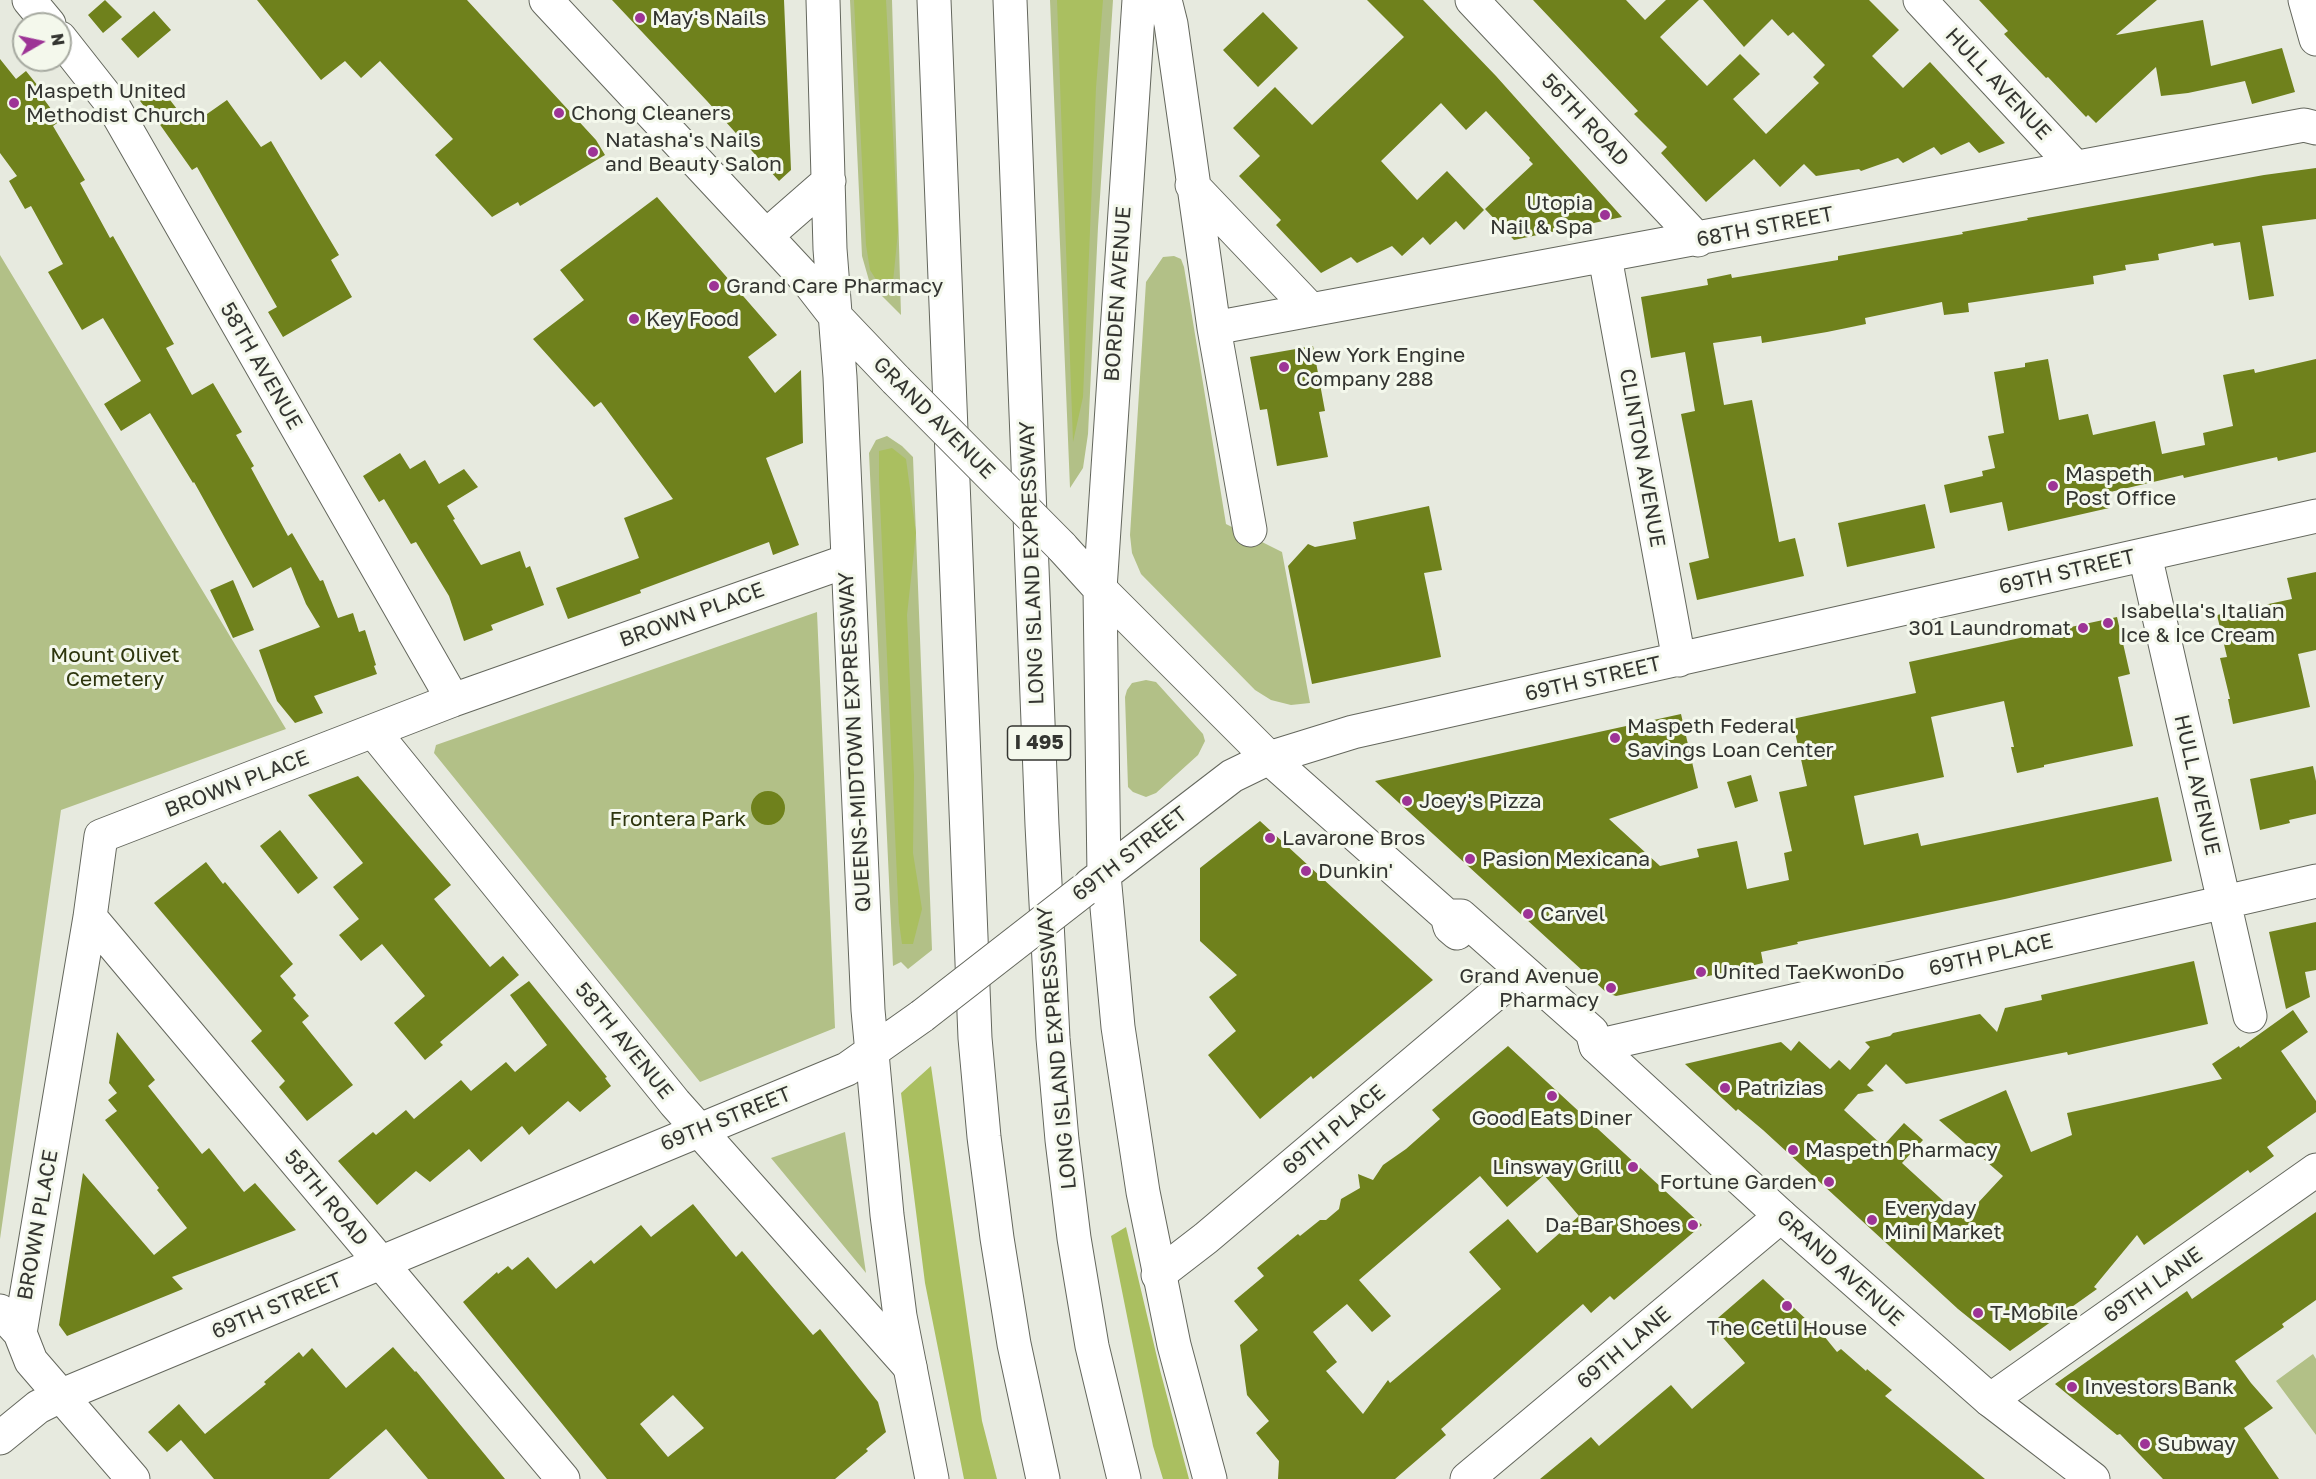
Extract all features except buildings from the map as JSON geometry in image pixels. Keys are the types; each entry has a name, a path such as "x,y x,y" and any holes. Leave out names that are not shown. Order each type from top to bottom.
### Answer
{"main road":[{"path":"29,0 39,12"},
{"name":"GRAND AVENUE","path":"546,0 807,280 835,316 896,380 1269,758 1447,916 1450,927 1508,983 1583,1048 1596,1046"},
{"name":"QUEENS-MIDTOWN EXPRESSWAY","path":"823,0 830,249 840,377 871,1053 887,1215 910,1367 930,1478"},
{"path":"934,0 975,1038 984,1137 997,1238 1014,1344 1043,1479"},
{"name":"LONG ISLAND EXPRESSWAY","path":"1010,0 1042,825 1053,1038 1074,1239 1092,1346 1124,1479"},
{"name":"BORDEN AVENUE","path":"1100,589 1139,0"},
{"path":"1166,0 1214,328 1250,530"},
{"name":"56TH ROAD","path":"1472,0 1698,240"},
{"name":"HULL AVENUE","path":"1920,0 2075,167"},
{"path":"2305,0 2316,39"},
{"name":"58TH AVENUE","path":"72,53 112,104 453,700"},
{"name":"68TH STREET","path":"1214,328 1698,240 2304,125 2316,128"},
{"path":"766,236 829,181"},
{"path":"1192,185 1311,310"},
{"name":"CLINTON AVENUE","path":"1605,257 1679,660"},
{"name":"69TH STREET","path":"0,1438 38,1407 60,1396 847,1069 922,1016 1232,776 1269,758 1353,732 2316,516"},
{"name":"HULL AVENUE","path":"2145,555 2250,1016"},
{"name":"BROWN PLACE","path":"10,1322 90,917 101,836 453,700 847,561"},
{"path":"1100,589 1094,883 1158,1275 1210,1479"},
{"name":"58TH AVENUE","path":"374,732 699,1131 910,1367"},
{"name":"69TH PLACE","path":"1596,1046 2316,881"},
{"name":"GRAND AVENUE","path":"1447,916 1461,916 1514,962 1592,1032 1596,1046 1781,1216 1990,1400 2093,1479"},
{"name":"58TH ROAD","path":"90,917 563,1479"},
{"name":"69TH PLACE","path":"1158,1275 1206,1238 1508,983"},
{"name":"69TH LANE","path":"1990,1400 2316,1170"},
{"name":"69TH LANE","path":"1467,1479 1781,1216"},
{"path":"10,1322 31,1361 133,1479"}],"green space":[{"path":"850,0 892,0 901,315 870,284 862,256"},
{"path":"854,0 886,0 898,231 893,282 890,286 877,281 870,270 866,245"},
{"path":"1050,0 1113,0 1098,227 1088,434 1083,468 1070,488"},
{"path":"1057,0 1103,0 1096,88 1083,397 1073,442"},
{"name":"Mount Olivet Cemetery","path":"0,255 286,729 61,810 0,1239"},
{"path":"1174,256 1181,259 1184,267 1226,524 1282,552 1310,703 1291,705 1271,700 1255,690 1141,574 1132,553 1130,535 1146,282 1163,257"},
{"path":"887,436 913,457 932,950 908,969 901,962 893,966 869,453 876,440"},
{"path":"892,448 906,459 916,533 907,615 914,776 913,853 922,909 913,944 902,944 899,922 879,480 879,451"},
{"name":"Frontera Park","path":"817,612 835,1028 700,1082 434,753 436,745"},
{"path":"1146,680 1156,682 1203,734 1205,741 1198,755 1156,793 1146,797 1133,792 1128,787 1125,697 1132,683"},
{"path":"931,1066 982,1421 997,1479 964,1479 925,1283 901,1093"},
{"path":"845,1132 866,1273 771,1158"},
{"path":"1126,1227 1189,1479 1163,1479 1153,1446 1111,1236"},
{"path":"2313,1354 2316,1359 2316,1435 2276,1381"}],"place":[{"name":"May's Nails","path":"640,18"},
{"name":"Maspeth United Methodist Church","path":"14,103"},
{"name":"Chong Cleaners","path":"559,113"},
{"name":"Natasha's Nails and Beauty Salon","path":"593,152"},
{"name":"Utopia Nail & Spa","path":"1605,215"},
{"name":"Grand Care Pharmacy","path":"714,286"},
{"name":"Key Food","path":"634,319"},
{"name":"New York Engine Company 288","path":"1284,367"},
{"name":"Maspeth Post Office","path":"2053,486"},
{"name":"Isabella's Italian Ice & Ice Cream","path":"2108,623"},
{"name":"301 Laundromat","path":"2083,628"},
{"name":"Maspeth Federal Savings Loan Center","path":"1615,738"},
{"name":"Joey's Pizza","path":"1407,801"},
{"name":"Lavarone Bros","path":"1270,838"},
{"name":"Pasion Mexicana","path":"1470,859"},
{"name":"Dunkin'","path":"1306,871"},
{"name":"Carvel","path":"1528,914"},
{"name":"United TaeKwonDo","path":"1701,972"},
{"name":"Grand Avenue Pharmacy","path":"1611,988"},
{"name":"Patrizias","path":"1725,1088"},
{"name":"Good Eats Diner","path":"1552,1096"},
{"name":"Maspeth Pharmacy","path":"1793,1150"},
{"name":"Linsway Grill","path":"1633,1167"},
{"name":"Fortune Garden","path":"1829,1182"},
{"name":"Everyday Mini Market","path":"1872,1220"},
{"name":"Da-Bar Shoes","path":"1693,1225"},
{"name":"The Cetli House","path":"1787,1306"},
{"name":"T-Mobile","path":"1978,1313"},
{"name":"Investors Bank","path":"2072,1387"},
{"name":"Subway","path":"2145,1444"}]}
